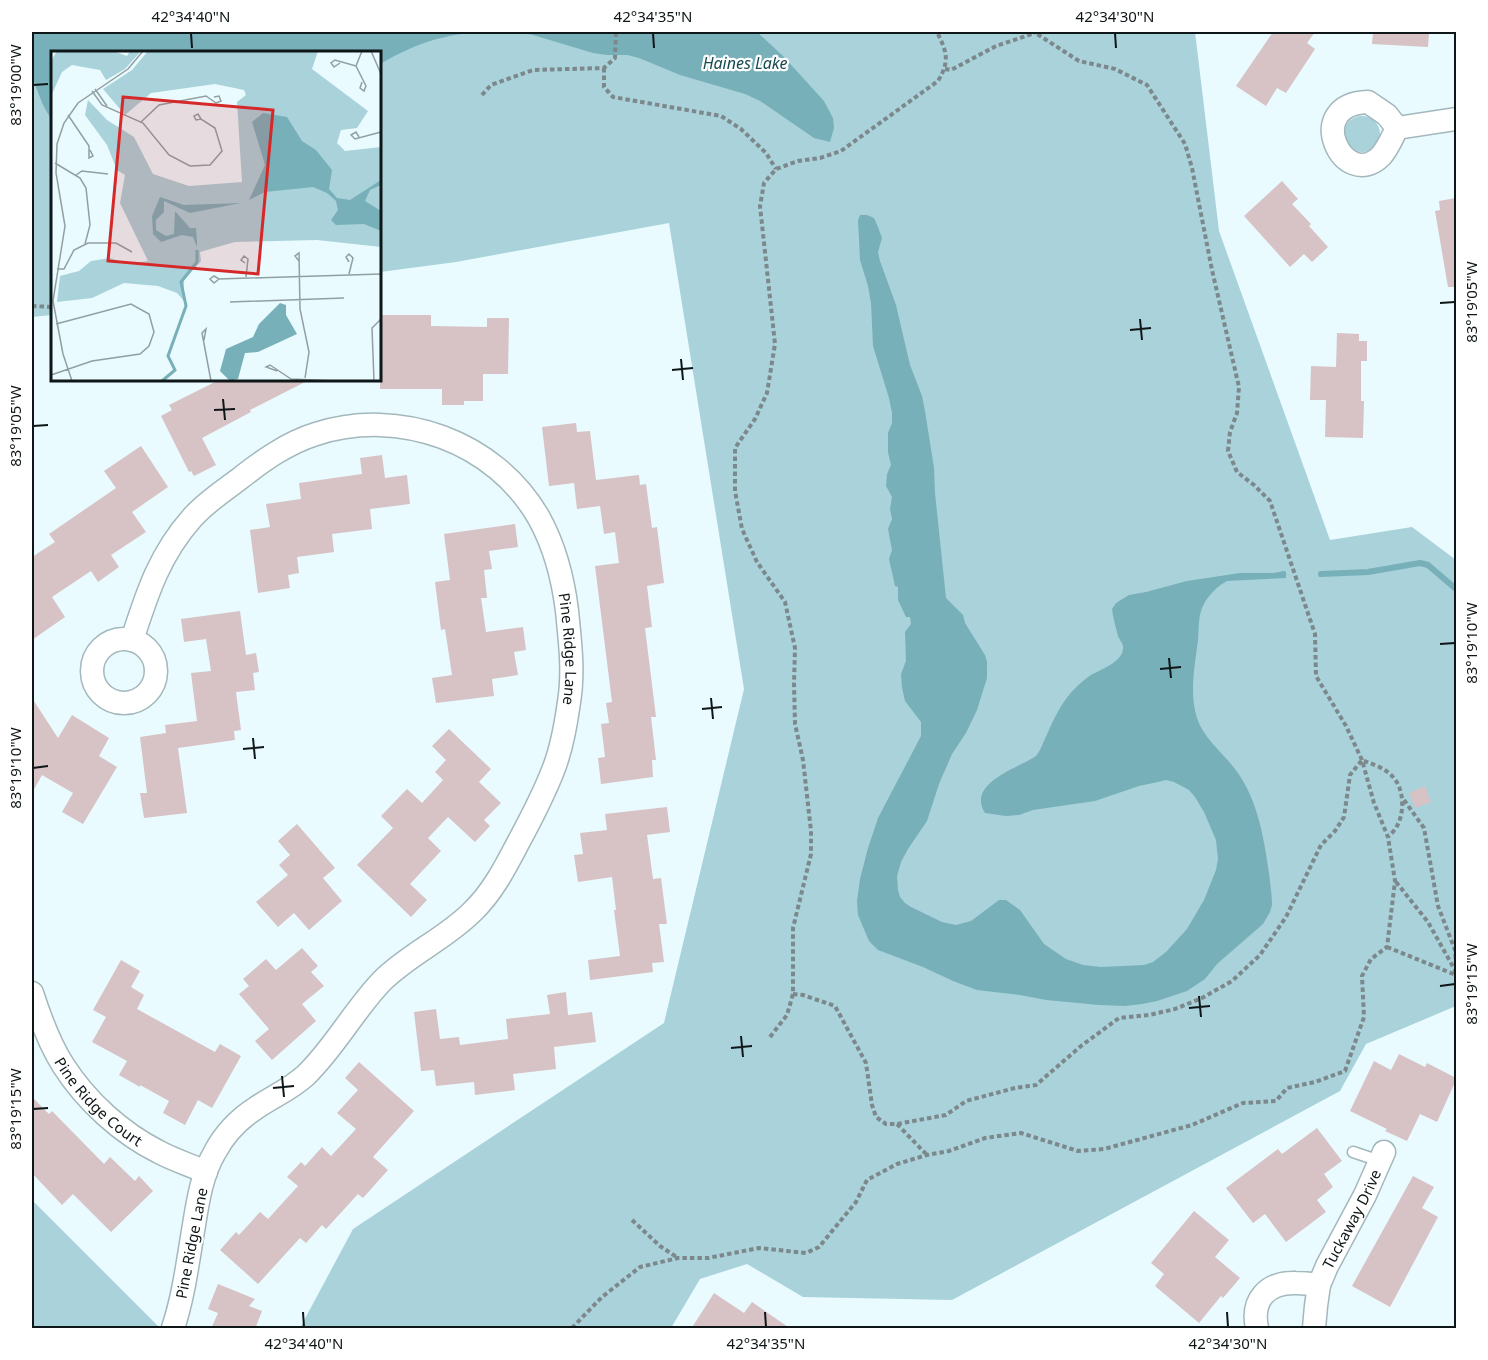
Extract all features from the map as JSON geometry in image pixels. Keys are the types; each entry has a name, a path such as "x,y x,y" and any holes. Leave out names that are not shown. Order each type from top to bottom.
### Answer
{"street":[{"path":"1397,128 1456,119"},
{"name":"Pine Ridge Lane","path":"132,640 157,569 172,544 202,507 257,465 292,444 332,429 379,424 403,426 448,438 488,462 509,479 532,507 556,555 566,601 571,643 570,698 562,741 555,765 538,805 506,868 472,913 446,934 415,953 384,980 330,1049 305,1075 257,1107 238,1124 213,1154 199,1194 184,1288 173,1329"},
{"name":"Pine Ridge Court","path":"32,993 52,1046 64,1066 82,1090 105,1114 143,1143 206,1172"},
{"name":"Tuckaway Drive","path":"1314,1329 1319,1285 1382,1157"},
{"name":"Tuckaway Drive","path":"1257,1329 1255,1317 1257,1306 1266,1291 1274,1286 1294,1283 1319,1285"}],"lane":[{"path":"1353,1152 1382,1157"}],"path":[{"path":"482,95 490,85 533,70 604,68 615,58 616,32"},
{"path":"770,1037 787,1015 794,994 793,928 811,854 812,831 803,760 795,724 795,648 785,602 757,561 742,530 735,490 735,448 756,419 768,393 775,344 760,206 764,183 776,169 798,161 820,158 841,151 938,81 945,69 946,56 937,32"},
{"path":"572,1329 602,1297 639,1267 678,1258 708,1258 759,1248 806,1253 819,1247 856,1202 867,1180 897,1164 949,1151 985,1138 1022,1133 1078,1151 1104,1149 1192,1125 1243,1103 1276,1101 1287,1088 1315,1082 1345,1071 1364,1017 1362,976 1371,959 1388,946 1395,881 1388,837 1374,803 1362,759 1346,726 1316,676 1315,634 1270,501 1237,472 1228,451 1230,432 1237,413 1239,387 1185,144 1146,85 1115,69 1079,61 1034,32 996,46 951,70 945,69"},
{"path":"604,68 604,87 613,97 721,116 741,129 766,153 776,169"},
{"path":"32,306 51,307"},
{"path":"1362,759 1392,776 1403,799 1424,828 1438,906 1455,950 1456,962"},
{"path":"794,994 835,1006 866,1063 876,1117 886,1124 946,1115 966,1101 1036,1085 1081,1046 1119,1018 1175,1009 1202,998 1232,981 1260,954 1286,917 1321,845 1335,831 1344,817 1350,775 1362,759"},
{"path":"1388,837 1398,825 1403,799"},
{"path":"1395,881 1428,922 1456,973"},
{"path":"1388,946 1456,973"},
{"path":"897,1124 927,1155"},
{"path":"632,1220 660,1246 678,1258"}],"shaded area":[{"path":"32,32 1195,32 1219,231 1330,540 1412,527 1456,560 1456,1006 1366,1044 1340,1091 952,1300 803,1297 747,1264 700,1279 671,1328 300,1328 353,1229 664,1023 744,689 669,223 456,262 381,272 381,51 51,51 51,315 32,317"},
{"path":"1362,116 1375,121 1380,134 1375,147 1362,152 1349,147 1344,134 1349,121"},
{"path":"32,1200 159,1327 32,1328"}],"water":[{"path":"32,32 479,32 427,42 381,63 381,51 51,51 51,119 32,77"},
{"name":"Haines Lake","path":"515,32 757,32 783,56 824,101 833,118 834,128 830,142 814,138 760,101 745,94 680,75 639,58 593,53"},
{"path":"860,215 874,218 882,238 878,252 880,261 896,305 910,365 922,396 934,468 946,598 963,615 965,623 987,662 987,678 977,710 952,754 927,821 901,862 897,876 898,890 905,903 942,922 956,925 971,921 999,900 1006,900 1020,910 1044,944 1066,959 1083,965 1101,967 1144,965 1153,962 1166,952 1187,929 1204,900 1218,859 1216,840 1204,812 1189,790 1166,780 1139,786 1095,801 1006,816 985,813 981,802 983,793 988,785 1007,771 1036,756 1064,701 1078,685 1114,662 1122,654 1123,646 1118,636 1112,609 1116,603 1129,595 1187,581 1240,573 1286,572 1286,578 1227,581 1211,594 1201,612 1193,679 1193,699 1197,718 1210,740 1238,773 1251,796 1265,847 1272,905 1263,924 1217,964 1205,979 1187,991 1157,1001 1125,1006 1046,1000 977,990 878,950 869,941 858,915 860,879 878,818 921,736 921,722 905,701 902,688 901,674 906,661 905,632 911,624 910,617 906,617 898,600 898,587 895,586 889,559 892,550 888,529 892,519 890,509 892,497 886,486 887,474 891,465 888,433 892,423 892,413 873,346 871,303 860,260 858,220"}],"building":[{"path":"1273,32 1315,32 1307,43 1315,49 1286,93 1277,88 1266,106 1236,86"},
{"path":"1373,32 1429,32 1428,47 1372,44"},
{"path":"1282,181 1298,199 1292,204 1328,247 1312,262 1304,254 1290,267 1244,216"},
{"path":"1456,198 1456,287 1448,287 1435,211 1440,210 1439,201"},
{"path":"381,315 431,315 431,326 487,327 487,318 509,318 508,374 483,374 483,401 464,401 464,405 442,405 442,389 380,389"},
{"path":"1337,333 1359,334 1359,341 1367,341 1367,361 1361,361 1361,401 1364,401 1363,438 1325,437 1326,400 1310,400 1311,366 1336,367"},
{"path":"217,381 307,381 202,438 216,465 194,476 191,471 189,472 161,416 172,410 169,405"},
{"path":"576,423 577,432 590,431 596,480 639,475 640,485 646,484 652,528 657,527 664,583 647,586 652,627 645,628 656,717 651,717 656,760 652,760 653,777 601,784 598,758 605,757 601,724 609,723 606,703 612,702 595,566 619,563 615,532 604,534 600,506 577,509 574,483 549,486 542,427"},
{"path":"141,446 168,487 132,512 146,532 111,555 119,567 98,582 91,571 52,597 65,617 32,640 32,557 55,542 49,534 116,488 104,471"},
{"path":"382,455 385,478 407,475 410,504 370,509 372,529 332,534 334,552 297,557 299,573 288,575 290,588 258,593 250,530 270,527 266,504 301,499 299,483 362,474 360,458"},
{"path":"515,524 518,547 489,551 492,569 484,570 487,598 481,598 486,632 523,627 526,650 514,652 518,675 492,679 494,696 436,703 432,678 452,675 445,629 441,630 435,582 450,580 444,534"},
{"path":"240,611 246,655 256,653 259,672 253,673 255,690 236,692 241,730 234,731 235,740 178,748 187,813 144,818 140,793 147,793 140,737 166,733 165,725 197,721 191,673 211,671 206,639 184,642 181,619"},
{"path":"32,698 58,738 72,715 109,738 99,756 117,767 83,824 62,812 73,793 42,775 32,793"},
{"path":"449,729 491,769 479,782 501,803 484,820 490,826 475,842 448,817 428,838 441,851 410,884 427,900 411,917 357,865 393,828 381,816 407,789 422,803 443,780 435,772 446,760 432,746"},
{"path":"1425,786 1431,802 1415,808 1409,793"},
{"path":"667,807 670,832 647,835 653,879 661,878 667,924 659,924 664,962 652,963 653,972 590,980 588,960 620,956 612,877 578,882 574,855 583,854 580,833 607,830 605,814"},
{"path":"297,824 335,868 323,878 342,901 309,930 294,913 278,927 256,902 288,875 279,865 290,855 278,841"},
{"path":"302,948 318,966 311,972 324,986 302,1004 316,1021 272,1060 255,1041 269,1029 239,994 249,986 243,979 266,959 276,970"},
{"path":"121,960 140,971 131,987 144,995 137,1009 215,1052 220,1044 241,1056 212,1108 198,1100 185,1125 163,1113 169,1101 119,1075 127,1061 92,1042 106,1017 93,1010"},
{"path":"566,992 568,1015 592,1012 596,1042 554,1047 556,1069 513,1074 515,1090 475,1095 474,1082 436,1086 434,1070 421,1071 414,1012 436,1009 440,1039 459,1037 460,1045 508,1039 506,1019 550,1014 547,995"},
{"path":"1399,1054 1425,1067 1427,1063 1456,1078 1437,1122 1420,1114 1407,1141 1350,1111 1374,1061 1391,1070"},
{"path":"359,1062 414,1111 373,1157 388,1170 363,1198 358,1194 326,1229 322,1225 306,1243 300,1238 258,1284 220,1250 236,1232 239,1235 260,1212 268,1219 298,1186 287,1177 301,1162 305,1166 322,1147 331,1156 356,1129 337,1113 358,1090 345,1078"},
{"path":"32,1097 49,1114 52,1111 104,1164 110,1157 135,1181 139,1176 153,1191 111,1232 73,1194 62,1205 32,1173"},
{"path":"1317,1128 1342,1161 1324,1174 1333,1187 1317,1200 1326,1212 1286,1242 1265,1214 1253,1223 1226,1188 1278,1149 1282,1154"},
{"path":"1413,1176 1434,1187 1422,1208 1438,1217 1390,1307 1352,1286"},
{"path":"1194,1211 1229,1240 1215,1257 1240,1278 1223,1298 1221,1296 1199,1323 1155,1286 1164,1274 1151,1263"},
{"path":"218,1284 255,1299 249,1306 262,1311 255,1329 211,1329 218,1313 208,1309"},
{"path":"714,1293 744,1313 752,1302 791,1329 691,1329"}],"waterway":[{"path":"1321,574 1368,572 1420,563 1428,565 1456,589"}]}
